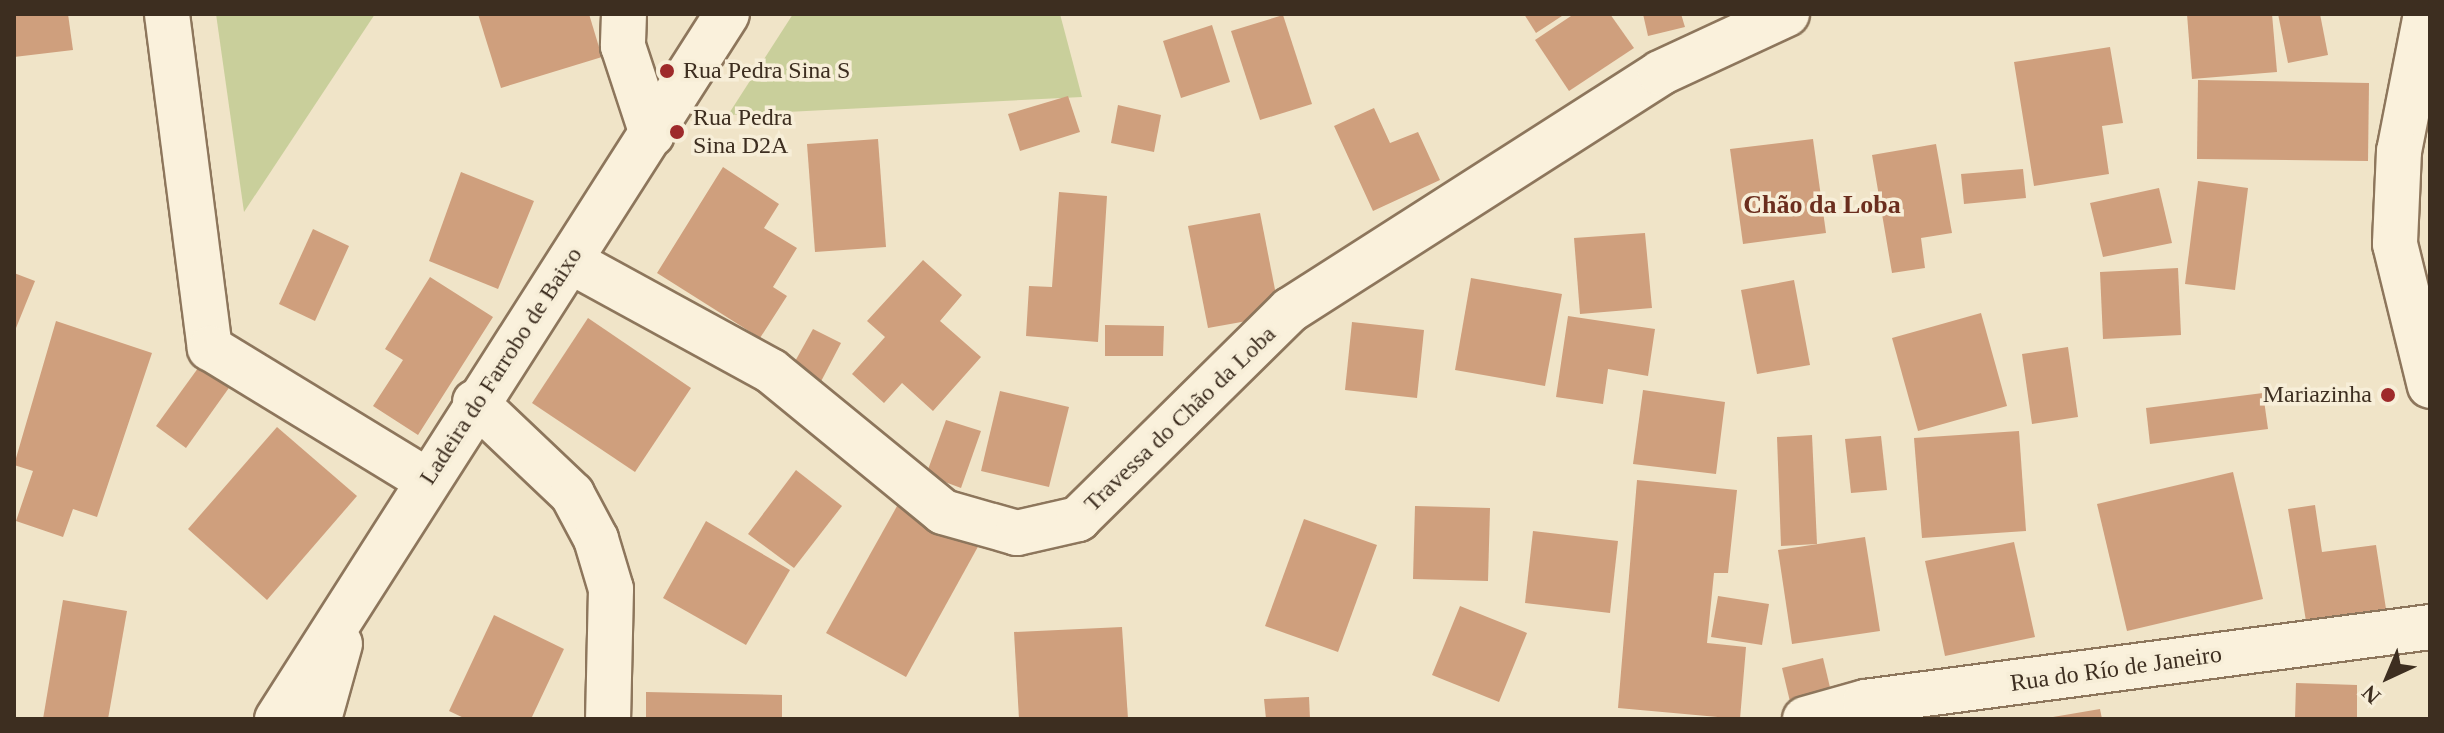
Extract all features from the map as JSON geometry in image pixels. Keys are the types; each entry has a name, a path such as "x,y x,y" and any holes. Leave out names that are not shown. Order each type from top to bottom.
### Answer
{"street":[{"path":"167,14 210,348 426,480"},
{"path":"624,14 623,46 652,134"},
{"name":"Ladeira do Farrobo de Baixo","path":"277,719 475,402 570,261 727,14"},
{"name":"Travessa do Chão da Loba","path":"570,261 771,371 943,512 1017,533 1078,519 1290,310 1660,73 1787,14"},
{"path":"2426,14 2399,151 2395,244 2430,386"},
{"path":"475,402 572,494 596,539 611,589 608,719"},
{"path":"319,719 352,599"},
{"name":"Rua do Río de Janeiro","path":"1805,719 1865,702 2430,627"}],"green space":[{"path":"216,14 375,14 244,212"},
{"path":"793,14 1060,14 1082,97 728,115"}],"building":[{"path":"14,14 68,14 73,50 14,57"},
{"path":"478,14 589,14 602,57 501,88"},
{"path":"1524,14 1565,14 1536,33"},
{"path":"1574,14 1610,14 1634,48 1569,91 1535,40"},
{"path":"1643,14 1681,14 1685,27 1648,36"},
{"path":"2187,14 2272,14 2277,72 2192,79"},
{"path":"2278,14 2320,14 2328,55 2288,63"},
{"path":"1283,15 1312,104 1260,120 1231,31"},
{"path":"1212,25 1230,82 1181,98 1163,41"},
{"path":"2110,47 2123,123 2102,126 2109,174 2034,186 2014,62"},
{"path":"2198,80 2369,83 2368,161 2197,159"},
{"path":"1068,96 1080,132 1020,151 1008,114"},
{"path":"1118,105 1161,115 1154,152 1111,143"},
{"path":"1374,108 1390,143 1418,132 1440,180 1373,211 1334,126"},
{"path":"878,139 886,247 815,252 807,144"},
{"path":"1813,139 1826,233 1743,244 1730,149"},
{"path":"1936,144 1952,233 1921,238 1925,268 1892,273 1872,155"},
{"path":"723,167 779,204 764,228 797,248 773,287 787,296 760,338 657,273"},
{"path":"2023,169 2026,198 1964,204 1961,174"},
{"path":"461,172 534,201 498,289 429,261"},
{"path":"2198,181 2248,188 2235,290 2185,284"},
{"path":"2159,188 2172,243 2103,257 2090,203"},
{"path":"1059,192 1107,196 1098,342 1026,336 1029,286 1052,287"},
{"path":"1260,213 1280,315 1208,328 1188,226"},
{"path":"313,229 349,246 315,321 279,304"},
{"path":"1645,233 1652,308 1580,314 1574,238"},
{"path":"923,260 962,295 940,321 981,357 933,411 902,383 884,403 852,374 885,337 867,321"},
{"path":"2178,268 2181,335 2103,339 2100,272"},
{"path":"14,273 35,281 14,333"},
{"path":"430,277 493,317 418,435 373,406 403,360 385,349"},
{"path":"1471,278 1562,294 1545,386 1455,370"},
{"path":"1794,280 1810,365 1757,374 1741,290"},
{"path":"1981,313 2007,406 1918,431 1892,338"},
{"path":"1568,316 1655,329 1648,376 1608,369 1603,404 1556,397"},
{"path":"588,318 691,388 635,472 532,403"},
{"path":"56,321 152,353 97,517 73,509 63,537 16,521 33,471 14,465"},
{"path":"1352,322 1424,330 1417,398 1345,390"},
{"path":"1105,325 1164,326 1163,356 1105,356"},
{"path":"813,329 841,343 815,393 788,374"},
{"path":"2068,347 2078,417 2032,424 2022,354"},
{"path":"201,364 231,385 186,448 156,426"},
{"path":"1643,390 1725,402 1716,474 1633,464"},
{"path":"1000,391 1069,407 1049,487 981,471"},
{"path":"2263,393 2268,429 2150,444 2146,408"},
{"path":"946,420 981,431 961,488 926,475"},
{"path":"277,427 357,496 267,600 188,529"},
{"path":"2019,431 2026,531 1922,538 1914,438"},
{"path":"1812,435 1817,544 1781,546 1777,437"},
{"path":"1881,436 1887,490 1851,493 1845,439"},
{"path":"796,470 842,506 794,568 748,534"},
{"path":"2233,472 2263,599 2127,631 2097,504"},
{"path":"1637,480 1737,490 1728,573 1714,573 1707,643 1746,647 1740,719 1618,708"},
{"path":"901,499 980,543 906,677 826,633"},
{"path":"2315,505 2322,552 2376,545 2389,628 2309,640 2288,509"},
{"path":"1415,506 1490,508 1488,581 1413,579"},
{"path":"1304,519 1377,545 1338,652 1265,626"},
{"path":"706,521 790,570 746,645 663,598"},
{"path":"1533,531 1618,541 1610,613 1525,603"},
{"path":"1865,537 1880,631 1792,644 1778,550"},
{"path":"2014,542 2035,637 1945,656 1925,561"},
{"path":"1718,596 1769,604 1762,645 1711,637"},
{"path":"63,600 127,611 108,719 43,719"},
{"path":"1460,606 1527,633 1499,702 1432,675"},
{"path":"494,615 564,649 531,719 466,719 449,711"},
{"path":"1122,627 1128,719 1019,719 1014,632"},
{"path":"1823,658 1833,700 1792,710 1782,668"},
{"path":"2296,683 2357,685 2357,719 2295,719"},
{"path":"646,692 782,695 782,719 646,719"},
{"path":"1309,697 1310,719 1266,719 1264,699"},
{"path":"2100,709 2102,719 2053,719 2053,717"}],"place":[{"name":"Rua Pedra Sina S","path":"667,71"},
{"name":"Rua Pedra Sina D2A","path":"677,132"},
{"name":"Mariazinha","path":"2388,395"}],"district":[{"name":"Chão da Loba","path":"1822,205"}]}
